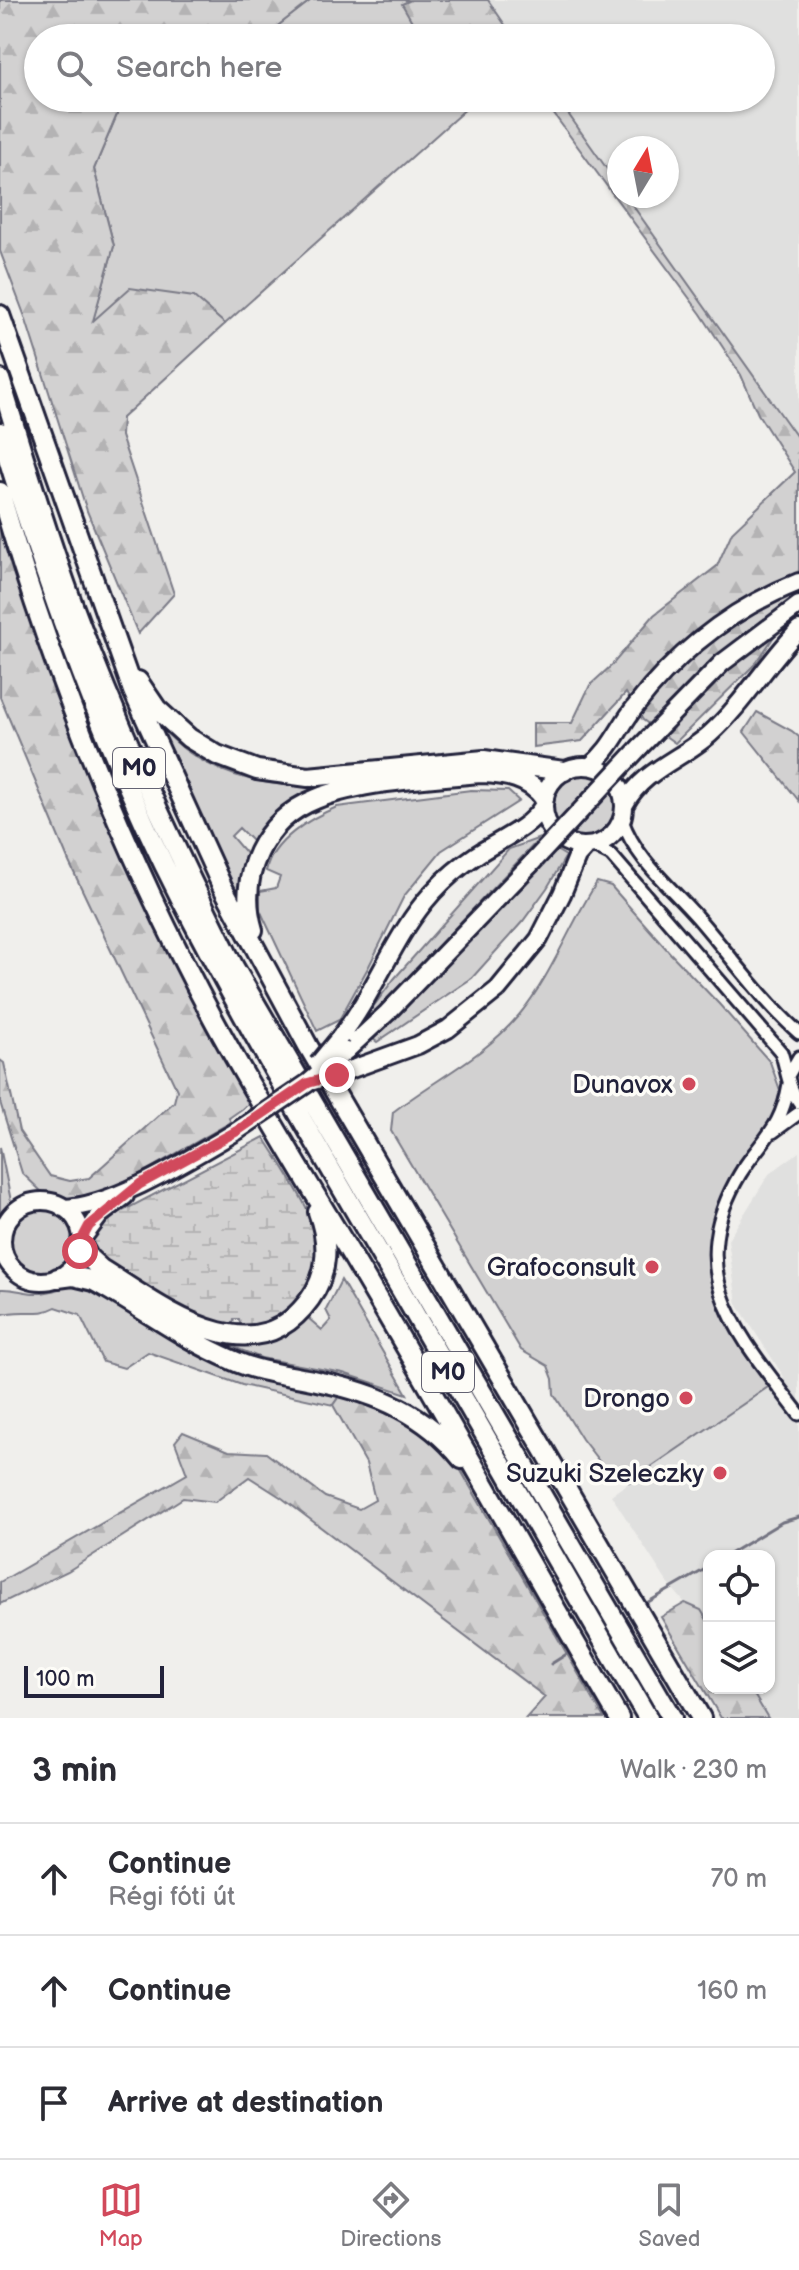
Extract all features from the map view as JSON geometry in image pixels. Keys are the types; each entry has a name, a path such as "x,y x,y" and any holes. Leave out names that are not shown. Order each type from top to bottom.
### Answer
{"highway":[{"path":"0,315 116,645 150,732 192,825 261,960 356,1129 701,1718"},
{"name":"M0","path":"0,379 73,604 119,723 192,884 234,967 672,1718"},
{"name":"M0","path":"0,432 38,552 71,642 121,766 179,896 242,1014 648,1718"},
{"path":"0,492 62,681 124,835 215,1022 619,1718"},
{"path":"116,645 157,709 176,727 217,755 257,770 308,777 484,760 564,771"},
{"path":"261,960 247,907 249,875 261,846 282,820 297,809 315,799 349,789 481,773 503,774 526,781 536,787 544,802"},
{"path":"81,1242 89,1258 101,1269 197,1326 227,1336 263,1333 279,1327 304,1308 316,1291 323,1273 326,1257 323,1226 305,1179"},
{"path":"58,1278 73,1276 94,1281 232,1360 258,1370 356,1390 403,1409 421,1419 452,1447 487,1490"}],"main road":[{"path":"590,766 607,750 632,710 669,667 707,632 799,582"},
{"path":"140,1184 100,1215 81,1242 76,1262 58,1278 32,1280 20,1275 1,1253 5,1226 20,1208 44,1202 63,1208 77,1208 140,1184 237,1131 308,1083 343,1044 387,1013 722,663 799,605"},
{"path":"308,1083 418,1045 448,1029 498,989 539,939 577,857 590,846 611,837 639,783 710,733 747,694 799,630"},
{"path":"343,1044 398,937 426,900 456,870 528,824 544,802 551,782 564,771 577,766 590,766 612,776 621,789 624,812"},
{"path":"544,802 545,817 556,835 565,842 590,846"},
{"path":"63,1208 72,1216 81,1242"},
{"path":"0,1281 20,1275"}],"street":[{"path":"624,812 629,840 643,860 677,893 799,1033"},
{"path":"590,846 611,855 781,1052 799,1102"},
{"path":"799,1057 789,1079 786,1104 773,1132 741,1173 727,1200 717,1231 714,1262 723,1301 738,1335 799,1414"},
{"path":"773,1132 799,1113"}],"shaded area":[{"path":"488,0 799,0 799,440 635,208 679,208 679,136 607,136 607,169 567,112 775,112 775,24 504,24"},
{"path":"799,1152 799,1718 768,1718 754,1694 775,1694 775,1550 703,1550 703,1613 685,1603 667,1582 611,1495 784,1377 737,1304 728,1240 769,1174"}],"green space":[{"path":"0,0 311,0 280,24 24,24 24,112 118,112 94,169 114,246 93,321 130,288 194,297 225,324 122,418 121,436 174,594 138,634 87,511 25,317 0,251"},
{"path":"311,0 411,0 403,4 413,24 280,24"},
{"path":"411,0 488,0 504,24 413,24 402,4"},
{"path":"118,112 462,112 225,324 193,297 92,323 114,246 94,169"},
{"path":"552,112 567,112 607,169 607,186"},
{"path":"623,208 635,208 799,440 799,591 783,623 757,662 675,743 643,720 626,693 582,741 533,747 533,723 572,723 590,685 612,665 654,615 717,566 732,532 795,472 758,414 741,375 701,314"},
{"path":"0,520 11,558 252,1102 229,1118 231,1122 135,1177 75,1202 44,1194 22,1173 0,1102 0,1060 4,1063 19,1131 50,1176 70,1181 89,1178 174,1102 177,1090 69,862 0,697"},
{"path":"757,712 799,737 799,801 744,732"},
{"path":"155,722 187,751 218,769 269,783 323,787 255,844 239,828 231,836 248,856 239,901"},
{"path":"578,772 592,772 604,777 613,786 618,805 616,818 609,829 592,838 578,838 566,833 557,824 552,812 552,798 557,786 566,777"},
{"path":"471,790 508,791 519,801 441,851 404,896 339,1020 317,1031 260,910 260,891 276,888 280,877 266,871 276,850 304,824 337,807"},
{"path":"540,838 367,1021 364,1019 394,979 509,849"},
{"path":"556,850 566,856 547,888 523,921 472,978 377,1042 373,1039"},
{"path":"597,882 611,886 719,1004 770,1062 780,1090 775,1117 737,1164 713,1227 713,1279 722,1315 742,1348 771,1385 629,1482 602,1465 582,1439 554,1394 548,1366 521,1350 391,1131 393,1112 475,1055 519,1015 541,984"},
{"path":"264,1137 303,1202 316,1236 316,1262 308,1287 302,1298 282,1316 242,1329 239,1319 234,1319 232,1328 227,1331 122,1277 92,1250 95,1230 109,1218"},
{"path":"0,1147 11,1201 0,1219"},
{"path":"36,1207 48,1207 60,1212 70,1222 75,1240 73,1253 60,1268 48,1273 36,1273 24,1268 14,1258 9,1246 9,1234 14,1222 24,1212"},
{"path":"341,1280 407,1394 343,1373 261,1358 231,1346 262,1342 308,1318 322,1330 331,1320 326,1310"},
{"path":"73,1284 92,1289 126,1308 340,1395 333,1405 242,1385 148,1352 124,1368 103,1362 80,1315 56,1307 0,1315 0,1289 38,1293"},
{"path":"340,1395 398,1416 425,1431 449,1450 604,1718 526,1718 545,1697 282,1498 249,1477 215,1502 183,1498 68,1571 0,1604 0,1582 187,1474 175,1442 183,1432 229,1451 266,1453 325,1497 359,1509 375,1500 366,1463 333,1405"},
{"path":"449,1450 480,1495 612,1718 604,1718"},
{"path":"685,1603 703,1613 703,1688 661,1617"},
{"path":"707,1694 754,1694 768,1718 721,1718"}],"waterway":[{"path":"736,1550 782,1522 799,1517"},
{"path":"643,1605 703,1570"},
{"path":"551,1664 573,1650"}],"place":[{"name":"Dunavox","path":"689,1084"},
{"name":"Grafoconsult","path":"652,1267"},
{"name":"Drongo","path":"686,1398"},
{"name":"Suzuki Szeleczky","path":"720,1473"}],"route":[{"path":"80,1251 89,1226 140,1184 237,1131 308,1083 337,1075"}]}
